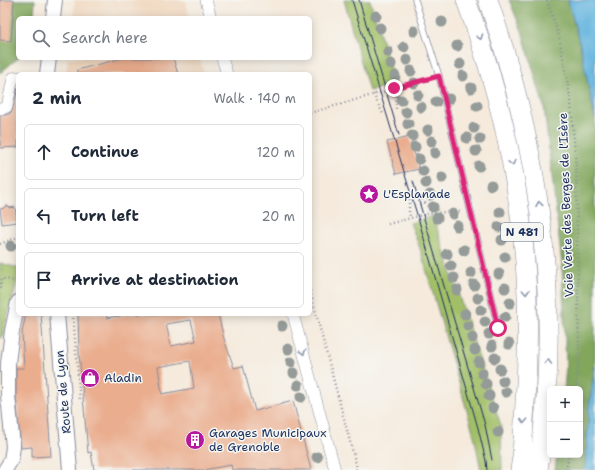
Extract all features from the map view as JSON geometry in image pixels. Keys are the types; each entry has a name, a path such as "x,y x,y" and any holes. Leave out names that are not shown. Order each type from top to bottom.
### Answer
{"highway":[{"name":"N 481","path":"466,0 481,39 500,106 513,169 522,230 527,295 528,358 520,470"},
{"name":"N 481","path":"488,0 500,34 519,100 533,166 543,229 548,296 549,359 546,408 538,470"}],"street":[{"path":"53,16 55,0"},
{"path":"206,0 210,16"},
{"path":"48,72 49,60"},
{"path":"222,60 226,72"},
{"path":"0,109 7,107 13,78 16,77"},
{"path":"5,470 11,460 13,447 8,395 8,363 16,312"},
{"name":"Route de Lyon","path":"57,316 70,470"},
{"path":"294,316 334,470"}],"lane":[{"path":"416,0 439,76 498,328"}],"path":[{"name":"Voie Verte des Berges de l'Isère","path":"547,0 559,36 571,102 575,152 579,356 576,386"},
{"path":"312,112 439,76"},
{"path":"394,88 396,95 396,111"},
{"path":"374,94 383,114"},
{"path":"420,196 429,208 430,213"},
{"path":"408,199 409,214 411,218"},
{"path":"388,224 430,213 471,210"},
{"path":"0,244 16,238"},
{"path":"0,288 2,278 16,282"},
{"path":"312,298 357,468 356,470"},
{"path":"73,316 80,401"},
{"path":"566,470 568,458"}],"shaded area":[{"path":"75,0 185,0 189,16 73,16"},
{"path":"68,60 200,60 204,72 66,72"}],"green space":[{"path":"0,0 35,0 34,16 16,16 16,60 0,73"},
{"path":"344,0 370,0 395,84 369,91"},
{"path":"509,0 568,0 581,49 595,118 595,366 589,408 585,470 555,470 557,458 583,458 583,386 564,386 566,366 562,265 544,107 522,31"},
{"path":"433,216 501,426 502,470 481,470 474,435 420,248 410,223"},
{"path":"0,263 16,267 16,286 2,338 0,338"}],"water":[{"path":"568,0 595,0 595,118 581,49"},
{"path":"595,366 595,470 585,470 589,408"}],"building":[{"path":"0,0 14,0 11,41 0,40"},
{"path":"115,60 174,60 177,72 77,72 77,70"},
{"path":"16,96 16,147 0,148 0,116 9,114 12,111"},
{"path":"410,137 419,169 396,174 387,142"},
{"path":"6,205 10,208 15,207 16,222 2,224 0,209 4,208"},
{"path":"26,316 41,316 51,456 32,457 32,447 21,448 16,395 16,368 24,368 22,332"},
{"path":"78,316 106,316 107,318 119,316 218,316 224,339 234,368 243,366 255,411 293,401 311,470 232,470 231,465 203,470 94,470 91,452 88,453 79,353","holes":["191,320 196,341 171,346 166,324","190,361 194,388 162,394 158,367"]}],"tram line":[{"path":"352,0 419,221 478,428 487,470"},
{"path":"359,0 399,135"},
{"path":"413,181 485,425 492,460"}],"place":[{"name":"L'Esplanade","path":"369,194"},
{"name":"Aladin","path":"90,378"},
{"name":"Garages Municipaux de Grenoble","path":"195,440"}],"route":[{"path":"394,88 439,76 498,328"}]}
